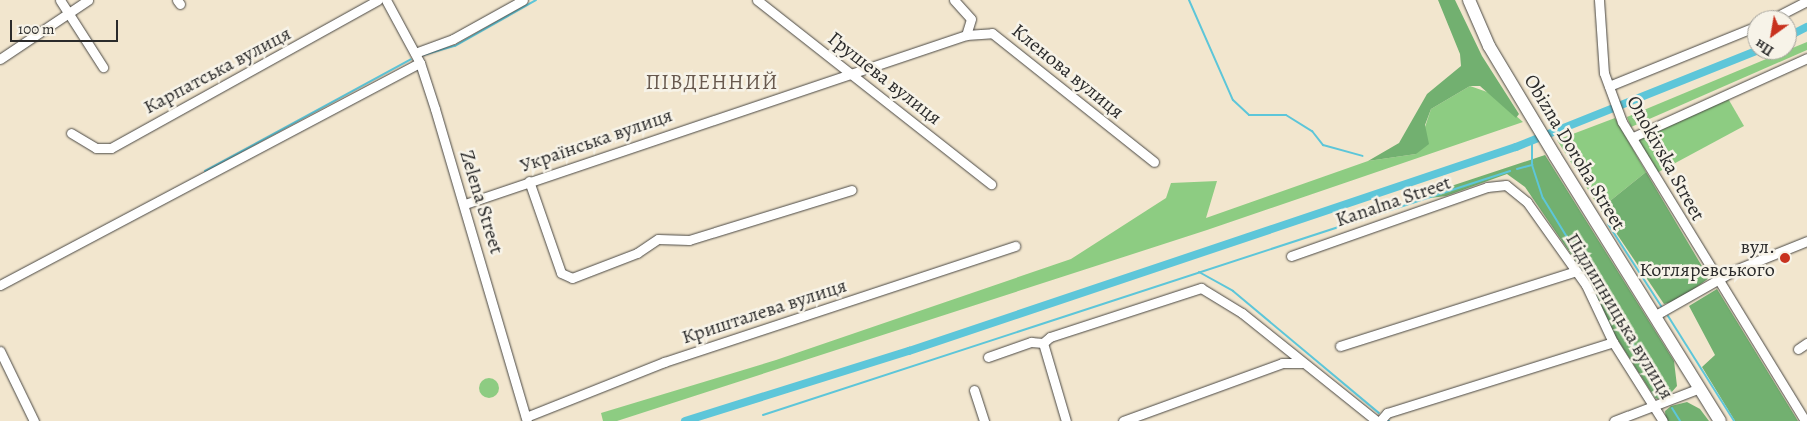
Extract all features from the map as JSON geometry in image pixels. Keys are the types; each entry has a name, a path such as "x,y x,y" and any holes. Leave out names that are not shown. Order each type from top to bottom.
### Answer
{"highway":[{"name":"Obizna Doroha Street","path":"1469,0 1490,46 1555,156 1720,421"}],"street":[{"path":"60,0 103,67"},
{"path":"0,59 88,0"},
{"name":"Карпатська вулиця","path":"71,133 96,148 111,148 378,0"},
{"name":"Zelena Street","path":"386,0 420,63 465,204 527,419"},
{"path":"415,53 453,39 524,0"},
{"name":"Грушева вулиця","path":"757,0 991,184"},
{"path":"954,0 971,19 966,35"},
{"name":"Onokivska Street","path":"1599,0 1601,56 1610,90 1622,122 1633,137 1716,280 1805,421"},
{"path":"1789,10 1807,1"},
{"path":"1610,90 1747,30"},
{"name":"Кленова вулиця","path":"966,35 992,33 1154,162"},
{"name":"Українська вулиця","path":"465,204 966,35"},
{"path":"1633,137 1807,58"},
{"path":"0,284 420,63"},
{"path":"530,182 561,273 572,278 638,253 658,239 689,240 852,190"},
{"name":"Kanalna Street","path":"1291,256 1487,187 1506,185"},
{"name":"Підлипницька вулиця","path":"1506,185 1527,202 1576,271 1613,342 1663,421"},
{"path":"1654,316 1716,280 1807,241"},
{"name":"Кришталева вулиця","path":"527,419 664,362 1015,246"},
{"path":"1340,346 1576,271"},
{"path":"988,357 1030,342 1043,343 1050,336 1196,288 1213,292 1374,420 1387,413 1613,342"},
{"path":"1043,343 1066,421"},
{"path":"1798,348 1807,344"},
{"path":"0,352 34,421"},
{"path":"1123,421 1282,363 1304,364"},
{"path":"1614,421 1656,408 1700,388"},
{"path":"974,390 984,421"}],"green space":[{"path":"1438,0 1455,0 1482,56 1519,114 1516,118 1480,86 1470,86 1431,109 1425,125 1429,144 1416,154 1368,161 1399,143 1427,94 1461,66 1460,54"},
{"path":"1807,42 1807,50 1797,54 1797,46"},
{"path":"1764,60 1784,60 1631,127 1627,117"},
{"path":"1470,86 1490,93 1523,122 1207,230 617,421 603,421 601,413 776,360 1071,259 1166,198 1171,183 1217,181 1206,218 1368,161 1416,154 1431,109"},
{"path":"1726,95 1744,126 1653,175 1633,137"},
{"path":"1615,118 1646,172 1600,209 1557,140"},
{"path":"1545,155 1674,361 1677,386 1664,401 1655,398 1614,334 1588,279 1525,187 1507,174 1446,196 1423,199 1427,194"},
{"path":"1646,172 1709,278 1679,300 1664,304 1600,209"},
{"path":"1717,289 1798,421 1735,421 1702,367 1715,355 1689,306"},
{"path":"489,378 496,381 499,388 496,395 489,398 482,395 479,388 482,381"},
{"path":"1687,402 1700,409 1709,421 1666,421 1665,411 1671,406"}],"waterway":[{"path":"423,55 455,46 536,0"},
{"path":"1189,0 1233,100 1249,115 1286,115 1312,131 1323,145 1363,156"},
{"path":"1797,32 1807,27"},
{"path":"685,421 909,351 1516,147 1747,55"},
{"path":"205,171 411,59"},
{"path":"1532,141 1532,165 1543,198 1665,397"},
{"path":"1517,169 1532,165"},
{"path":"763,415 1510,171"},
{"path":"1608,224 1661,306"},
{"path":"1199,272 1233,291 1379,413"},
{"path":"1668,316 1734,421"},
{"path":"1672,408 1680,421"}],"place":[{"name":"вул. Котляревського","path":"1785,258"}],"district":[{"name":"ПІВДЕННИЙ","path":"712,82"}]}
